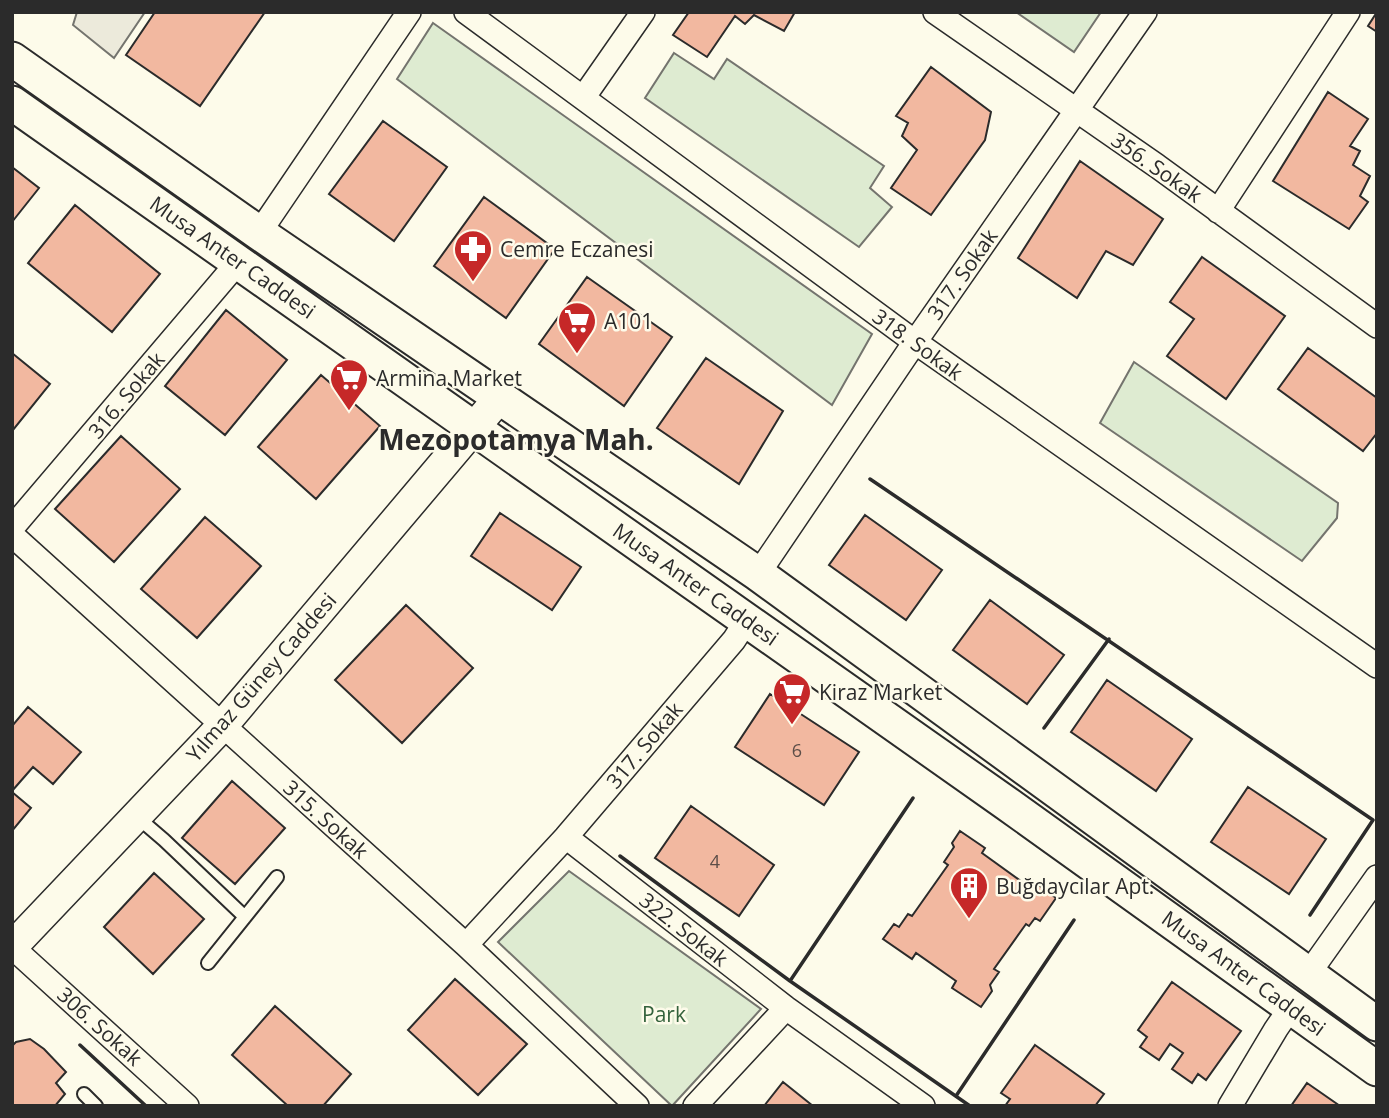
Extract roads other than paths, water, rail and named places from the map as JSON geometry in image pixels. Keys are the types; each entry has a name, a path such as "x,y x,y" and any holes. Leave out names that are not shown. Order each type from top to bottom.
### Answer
{"main road":[{"name":"Musa Anter Caddesi","path":"12,59 259,233 758,574 1377,1024"},
{"name":"Musa Anter Caddesi","path":"12,103 747,620 1377,1069"}],"street":[{"path":"259,233 409,12"},
{"name":"318. Sokak","path":"466,12 915,342 1377,666"},
{"path":"583,98 643,12"},
{"name":"356. Sokak","path":"935,12 1377,326"},
{"name":"317. Sokak","path":"758,574 915,342 1145,12"},
{"path":"1218,211 1348,12"},
{"name":"316. Sokak","path":"12,528 239,261"},
{"name":"Yılmaz Güney Caddesi","path":"12,947 223,725 500,397"},
{"name":"315. Sokak","path":"12,535 466,945 637,1106"},
{"name":"317. Sokak","path":"566,837 734,640 747,620"},
{"path":"466,945 566,837"},
{"name":"322. Sokak","path":"566,837 786,1008 923,1106"},
{"path":"1309,973 1377,877"},
{"name":"306. Sokak","path":"12,947 187,1106"},
{"path":"1230,1106 1291,1007"},
{"path":"695,1106 786,1008"}],"lane":[{"path":"136,816 245,917"},
{"path":"208,963 277,877"},
{"path":"84,1094 96,1106"}],"place":[{"name":"Cemre Eczanesi","path":"473,283"},
{"name":"A101","path":"577,355"},
{"name":"Armina Market","path":"349,412"},
{"name":"Kiraz Market","path":"792,726"},
{"name":"Buğdaycılar Apt.","path":"969,920"}],"district":[{"name":"Mezopotamya Mah.","path":"516,439"}],"park label":[{"name":"Park","path":"664,1014"}]}
